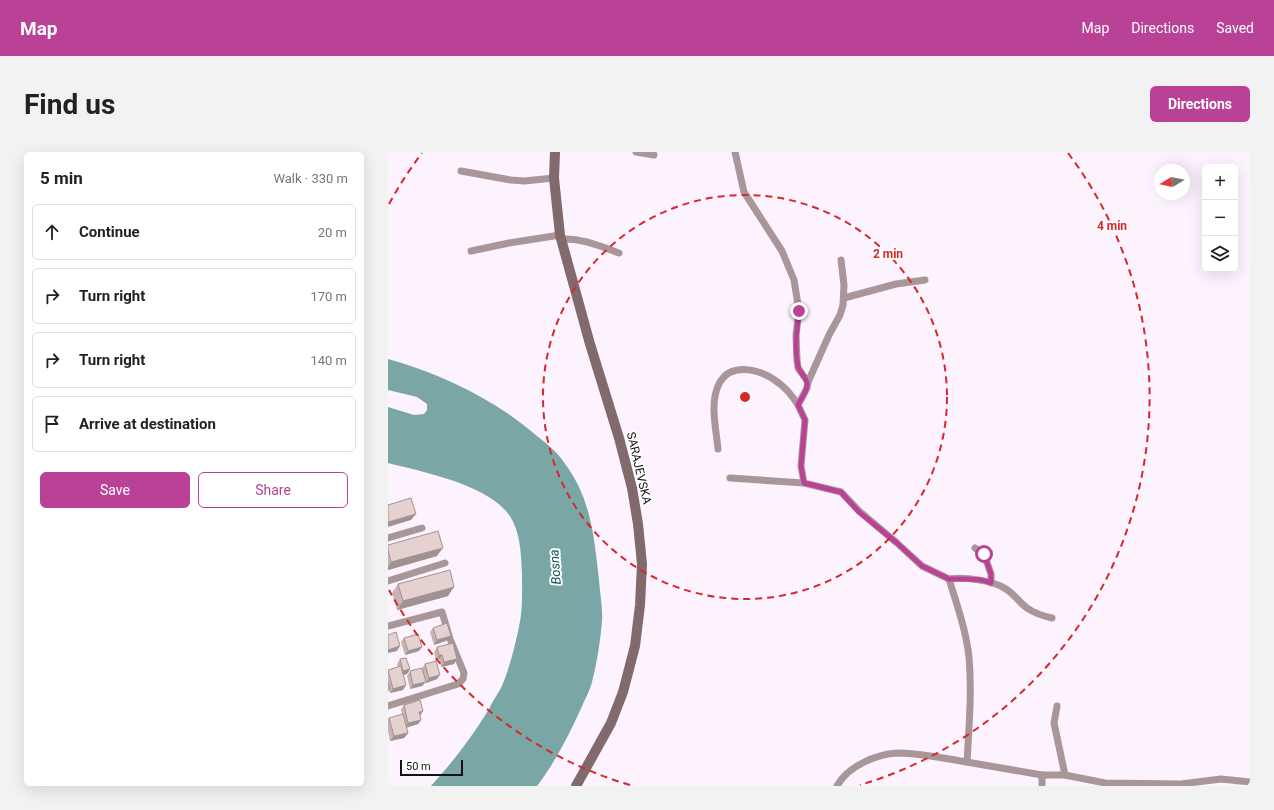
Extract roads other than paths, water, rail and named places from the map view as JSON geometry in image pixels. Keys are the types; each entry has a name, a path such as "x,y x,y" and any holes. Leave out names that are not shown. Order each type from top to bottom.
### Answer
{"main road":[{"name":"SARAJEVSKA","path":"555,152 554,178 560,237 590,344 621,445 632,488 638,524 642,564 640,605 635,646 623,692 611,723 576,786"}],"street":[{"path":"636,152 654,155"},
{"path":"735,152 744,192 782,251 794,280 799,311 796,335 798,368 808,382"},
{"path":"461,171 524,181 554,178"},
{"path":"471,251 509,243 560,237 584,242 619,253"},
{"path":"798,405 807,388 808,382 829,335 840,315 844,298 841,260"},
{"path":"844,298 896,284 925,280"},
{"path":"718,449 714,408 720,383 725,375 736,370 747,368 760,372 779,383 791,394 805,420 801,466 804,483"},
{"path":"730,478 804,483 841,492 859,512 922,566 949,579 971,579 991,583 1005,588 1026,607 1039,615 1052,618"},
{"path":"388,538 422,528"},
{"path":"975,548 984,554 991,574 991,583"},
{"path":"388,581 445,563"},
{"path":"949,579 962,622 969,657 970,687 968,762"},
{"path":"388,626 442,612 450,639 464,673 463,679 458,684 388,706"},
{"path":"1057,706 1054,724 1065,775"},
{"path":"837,786 851,770 865,762 879,756 896,753 968,762 1042,775 1065,775 1105,783 1181,784 1221,779 1250,782"},
{"path":"1042,775 1042,786"}],"water":[{"name":"Bosna","path":"388,359 448,380 503,410 547,444 560,457 580,489 585,503 593,533 602,607 602,622 597,660 590,688 573,726 556,757 537,786 431,786 455,758 476,729 504,681 514,650 522,606 521,556 519,539 514,523 505,510 494,501 481,493 450,480 388,463 388,407 414,415 424,414 427,410 427,404 417,397 388,390"}]}
